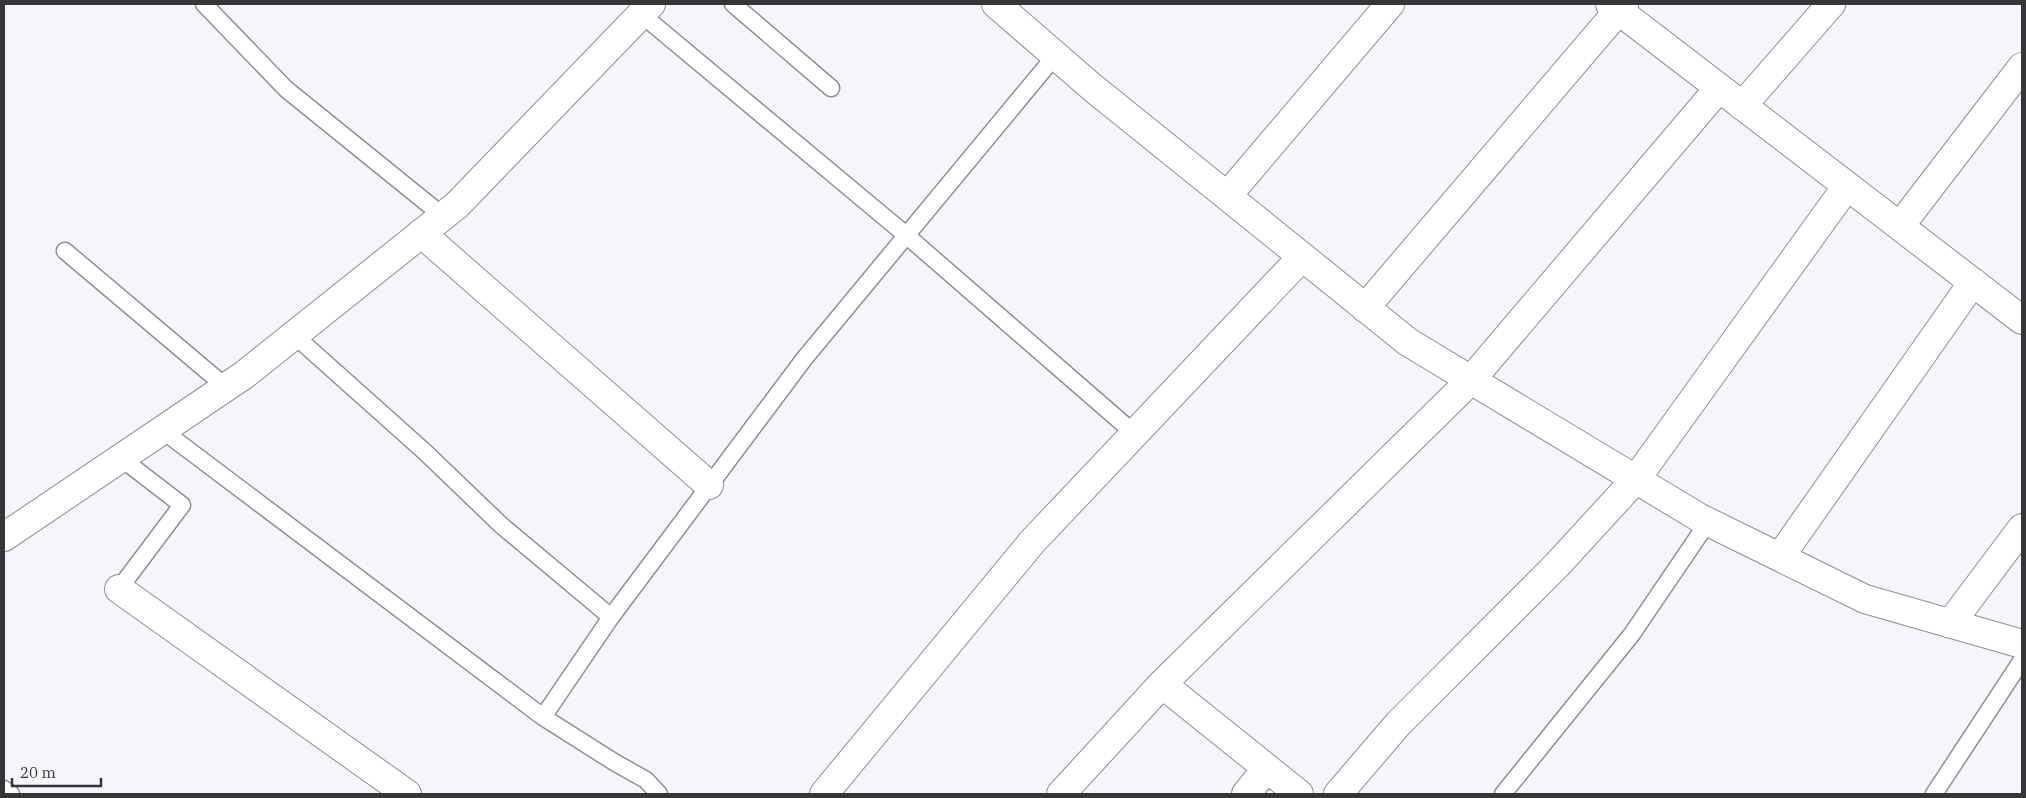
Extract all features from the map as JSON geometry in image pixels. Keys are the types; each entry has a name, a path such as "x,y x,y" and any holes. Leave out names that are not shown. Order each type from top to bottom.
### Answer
{"street":[{"path":"996,4 1093,88 1408,342 1708,522 1865,599 2022,644"},
{"path":"1227,196 1390,4"},
{"path":"1742,106 1831,4"},
{"path":"1365,308 1617,6 1742,106 2022,320"},
{"path":"4,537 244,375 457,205 646,9"},
{"path":"1900,226 2018,83"},
{"path":"1061,794 1162,684 1471,380 1719,88"},
{"path":"1338,794 1398,724 1557,565 1636,480 1847,186"},
{"path":"421,233 709,485"},
{"path":"824,794 1032,542 1302,257"},
{"path":"1780,557 1973,282"},
{"path":"1950,624 2022,528"},
{"path":"119,589 407,794"},
{"path":"1162,684 1299,794"},
{"path":"1246,794 1267,768"}],"lane":[{"path":"204,4 286,89 443,216"},
{"path":"734,4 831,88"},
{"path":"646,9 1135,434"},
{"path":"543,717 611,617 804,359 1055,56"},
{"path":"65,251 226,387"},
{"path":"294,335 425,452 500,525 611,617"},
{"path":"162,430 543,717 646,780 659,794"},
{"path":"119,589 182,505 121,458"},
{"path":"1503,794 1632,634 1708,522"},
{"path":"1934,794 2022,660"},
{"path":"4,789 11,794"}]}
